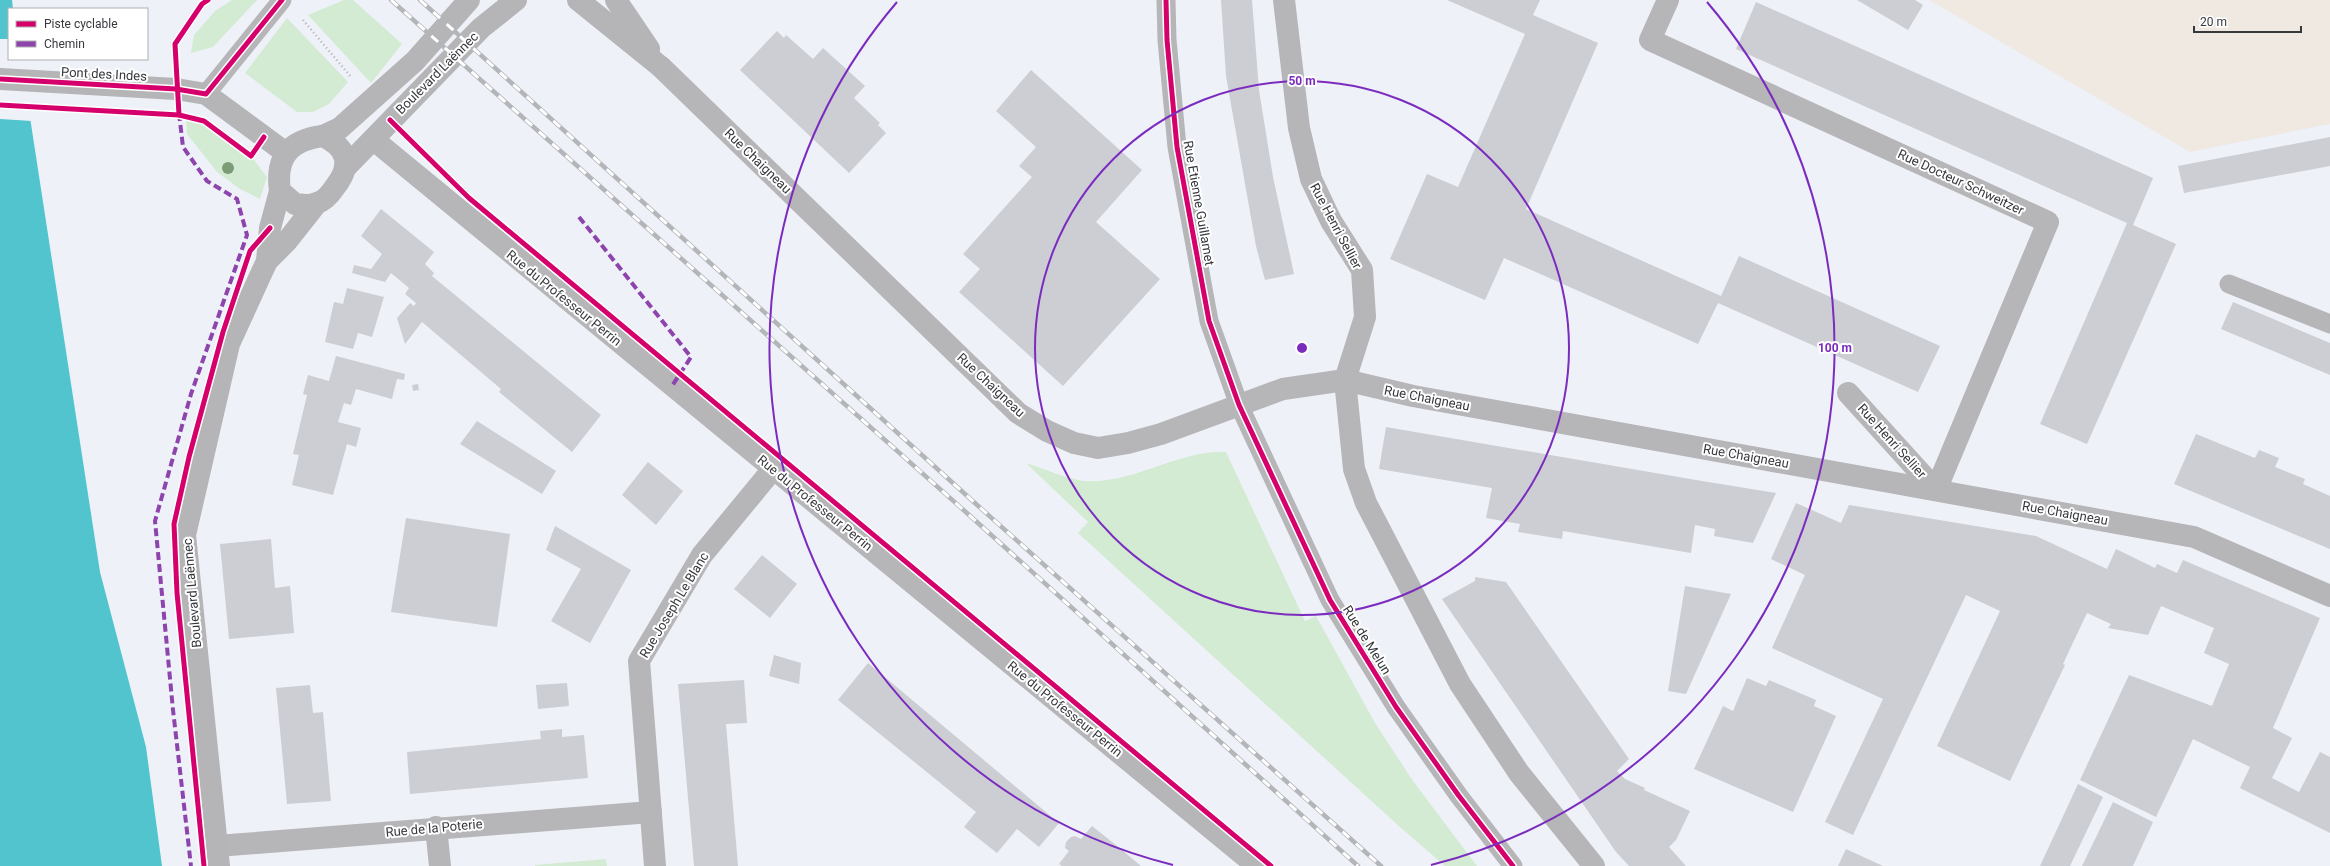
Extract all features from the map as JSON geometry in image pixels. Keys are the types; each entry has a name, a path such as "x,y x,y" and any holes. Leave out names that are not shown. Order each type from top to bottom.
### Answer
{"main road":[{"name":"Boulevard Laënnec","path":"322,136 340,128 415,61 470,0"},
{"name":"Boulevard Laënnec","path":"345,168 374,140 481,28 516,0"},
{"name":"Rue Chaigneau","path":"578,0 661,67"},
{"name":"Rue Chaigneau","path":"616,0 661,67"},
{"name":"Pont des Indes","path":"0,79 164,88 206,94"},
{"path":"206,94 286,153"},
{"path":"322,136 336,143 344,156 345,168 341,178 331,193 317,203 295,204 280,191 280,168 286,153 302,141 322,136"},
{"name":"Boulevard Laënnec","path":"268,261 270,228 280,191"},
{"name":"Boulevard Laënnec","path":"218,856 185,535 229,344 268,261 287,241 317,203"}],"street":[{"name":"Rue Henri Sellier","path":"1284,0 1299,128 1310,178 1331,221 1362,270 1365,317 1345,380"},
{"name":"Rue Docteur Schweitzer","path":"1668,0 1650,40 2048,222 1936,490"},
{"name":"Rue Chaigneau","path":"661,67 1018,413 1047,431 1074,443 1098,448 1128,443 1161,434 1283,389 1345,380 1413,396 2194,537 2330,596"},
{"name":"Rue du Professeur Perrin","path":"374,140 1257,866"},
{"path":"1345,380 1354,469 1366,503 1460,684 1519,773 1594,866"},
{"name":"Rue Henri Sellier","path":"1848,392 1936,490"},
{"name":"Rue Joseph Le Blanc","path":"655,866 639,661 702,555 773,469"},
{"name":"Rue de la Poterie","path":"218,856 436,827 651,812"},
{"path":"436,827 440,866"}],"lane":[{"path":"206,94 282,0"},
{"name":"Rue Etienne Guillamet","path":"1166,0 1167,40 1178,147 1208,314 1239,405"},
{"path":"2229,284 2330,324"},
{"name":"Rue de Melun","path":"1239,405 1330,600 1396,707 1459,796 1513,866"}],"path":[{"path":"302,18 370,100"}],"shaded area":[{"path":"1929,0 2330,0 2330,124 2190,152"}],"green space":[{"path":"232,0 257,0 213,47 191,53 194,35 215,11"},
{"path":"344,0 353,0 402,44 371,83 308,15"},
{"path":"287,18 348,82 329,104 313,112 297,112 245,73"},
{"path":"186,117 204,121 251,156 267,177 260,199 240,189 217,172 187,134"},
{"path":"1215,452 1226,452 1305,621 1316,616 1375,723 1413,781 1477,866 1445,866 1401,828 1078,533 1088,522 1026,463 1077,480 1101,481 1134,474 1182,458"},
{"path":"606,859 607,866 535,866 535,865"}],"water":[{"path":"0,0 12,0 13,8 8,8 8,60 21,60 100,572 146,747 162,866 0,866"}],"pier":[{"path":"0,39 8,39 8,60 23,60 32,121 0,119"}],"building":[{"path":"1221,0 1252,0 1259,90 1273,177 1294,274 1265,280 1256,246 1226,76"},
{"path":"1447,0 1540,0 1533,15 1598,43 1526,209 1721,296 1739,256 1940,346 1918,392 1718,303 1698,344 1504,258 1485,300 1390,259 1427,174 1458,187 1525,34"},
{"path":"1857,0 1915,0 1923,5 1908,30"},
{"path":"1756,2 2153,178 2133,225 2176,244 2087,444 2040,424 2127,223 1736,49"},
{"path":"777,31 784,38 786,35 813,59 823,48 865,86 854,98 880,123 878,125 886,133 849,173 740,70"},
{"path":"1031,70 1142,170 1096,222 1160,279 1063,386 959,292 980,269 963,254 1032,177 1019,166 1036,147 996,111"},
{"path":"2330,137 2330,166 2184,193 2178,166"},
{"path":"381,209 434,252 425,264 434,273 432,276 601,415 572,452 499,392 501,389 422,322 405,344 397,318 410,303 414,306 416,303 405,294 409,288 391,273 385,282 352,273 354,265 371,269 382,254 361,236"},
{"path":"347,288 384,297 372,337 358,333 353,349 325,342 334,302 343,304"},
{"path":"2233,302 2330,343 2330,375 2221,329"},
{"path":"336,356 405,374 404,380 397,379 392,399 356,389 351,405 344,403 338,422 361,428 356,447 347,444 333,495 292,485 299,455 293,454 307,395 303,394 308,375 329,381"},
{"path":"418,384 419,390 413,391 412,385"},
{"path":"477,421 556,471 542,494 460,444"},
{"path":"1386,427 1776,493 1753,543 1714,536 1715,529 1695,525 1691,553 1563,531 1562,539 1518,532 1520,524 1486,518 1492,488 1379,469"},
{"path":"2196,434 2255,458 2259,450 2279,458 2275,467 2305,479 2303,484 2330,496 2330,549 2174,484"},
{"path":"648,462 683,491 656,525 622,495"},
{"path":"1796,503 1841,523 1849,505 2036,536 2107,569 2116,549 2155,568 2157,564 2177,573 2183,560 2320,618 2273,728 2292,738 2272,778 2299,792 2320,752 2330,757 2330,833 2240,788 2250,767 2193,739 2156,817 2080,780 2129,675 2212,706 2229,664 2204,653 2214,628 2161,606 2148,635 2108,628 2111,624 2087,613 2063,664 2065,665 2010,781 1937,746 2000,611 1966,595 1853,835 1825,822 1883,699 1772,648 1805,575 1771,559"},
{"path":"406,518 510,534 497,627 391,612"},
{"path":"555,526 631,570 590,643 551,621 581,569 546,550"},
{"path":"271,539 275,588 290,586 294,633 229,639 220,544"},
{"path":"762,555 797,584 770,618 734,589"},
{"path":"1475,577 1506,582 1629,759 1617,771 1625,779 1645,788 1644,790 1690,811 1676,840 1669,847 1686,866 1629,866 1616,852 1442,599 1475,581"},
{"path":"1685,586 1731,594 1686,694 1668,691"},
{"path":"774,655 801,663 799,684 769,676"},
{"path":"868,663 1059,823 1039,847 1017,829 997,853 964,827 976,812 838,700"},
{"path":"1747,678 1766,686 1769,680 1816,700 1814,706 1836,716 1793,812 1694,769 1723,706 1733,711"},
{"path":"744,680 747,723 726,724 738,866 694,866 678,684"},
{"path":"567,683 569,706 538,709 536,685"},
{"path":"310,685 313,713 323,712 331,801 287,804 276,688"},
{"path":"562,729 562,737 584,735 588,778 410,794 407,752 541,739 540,731"},
{"path":"2078,784 2103,797 2070,866 2040,866"},
{"path":"2113,802 2153,822 2133,866 2082,866"},
{"path":"1092,826 1141,866 1062,866 1059,864 1069,851 1065,848 1066,842 1071,837 1075,836 1081,839"},
{"path":"1846,849 1883,866 1838,866"}],"railway":[{"path":"391,0 968,514 1358,866"},
{"path":"420,0 976,504 1381,866"}],"marked path":[{"path":"179,113 183,147 207,181 237,199 247,235 191,394 155,521 173,710 191,866"},
{"path":"579,217 691,357 672,386"}],"cycle path":[{"path":"179,115 175,44 202,4 208,0"},
{"path":"0,79 176,89 206,94 282,0"},
{"path":"1166,0 1167,40 1177,147 1209,321 1239,405 1330,600 1396,707 1459,796 1513,866"},
{"path":"0,105 179,115 204,121 251,156 264,137"},
{"path":"390,120 469,198 1271,866"},
{"path":"204,866 177,593 174,524 189,457 223,332 250,251 270,228"}]}
